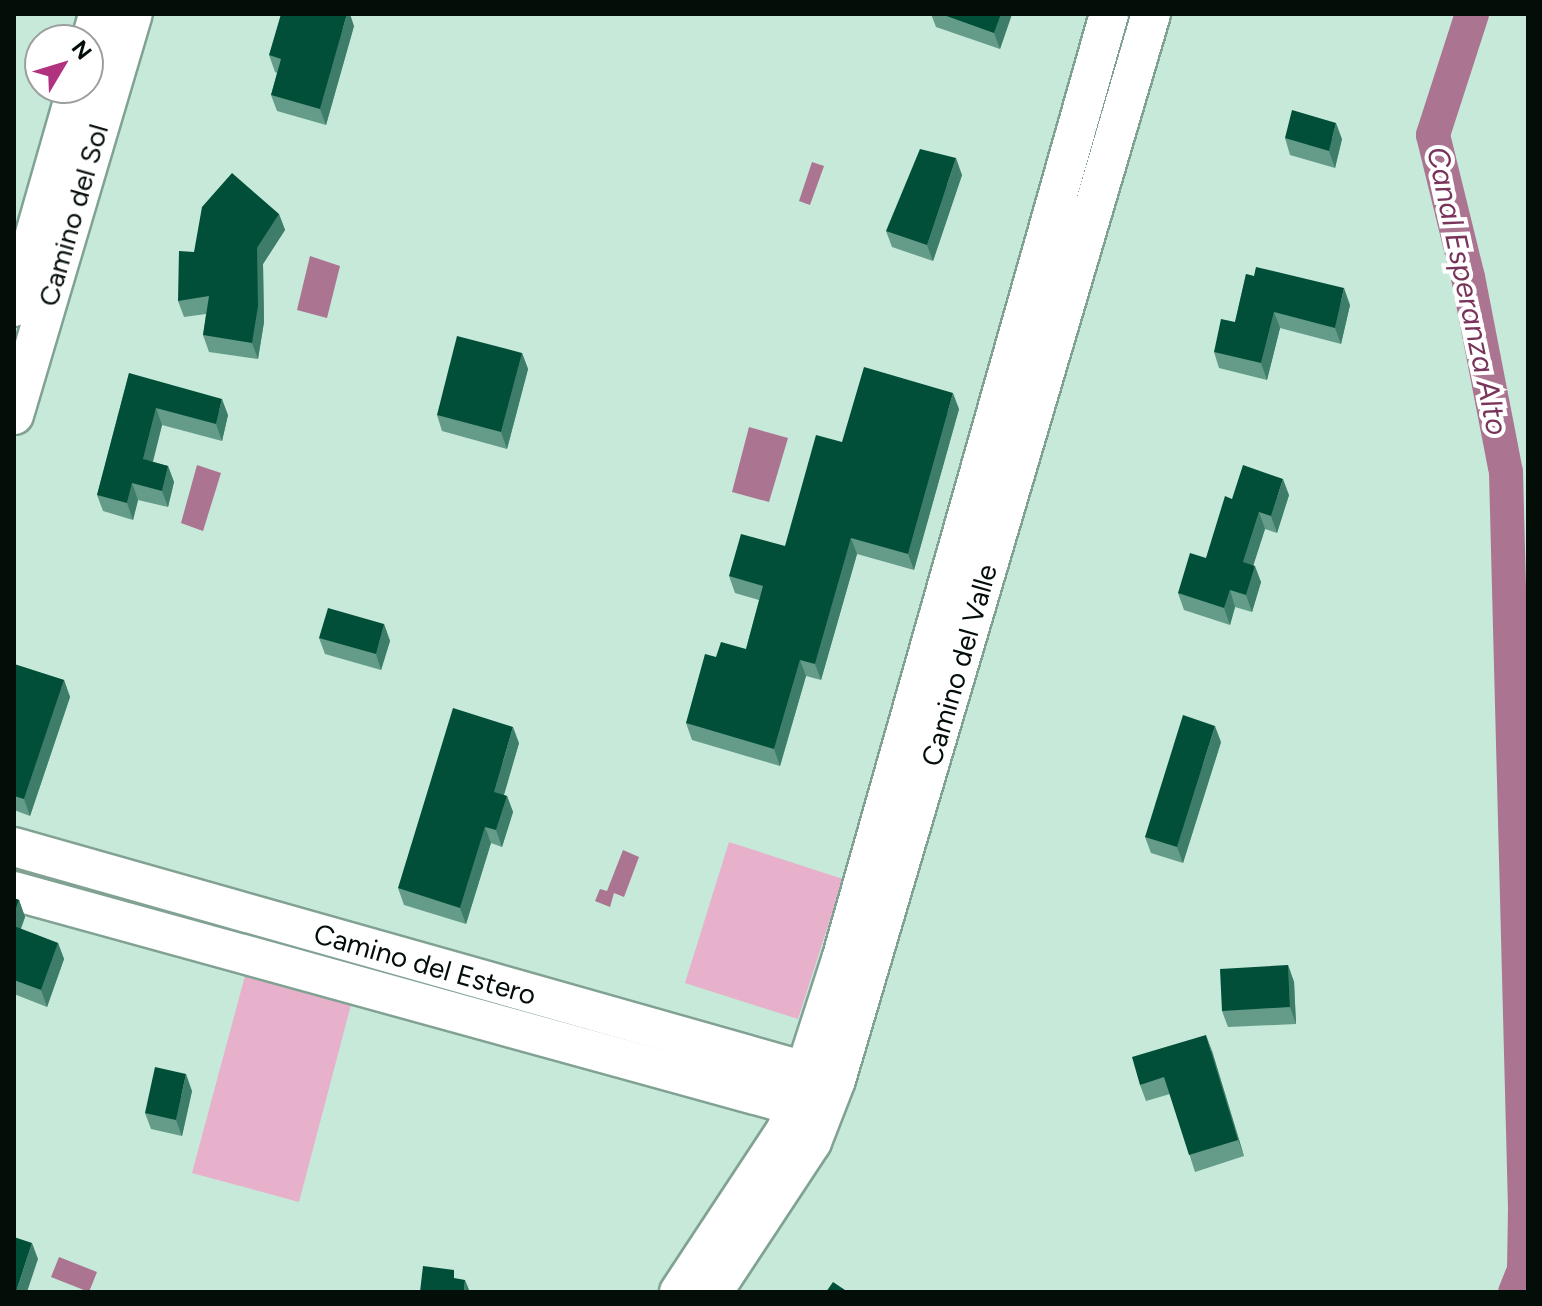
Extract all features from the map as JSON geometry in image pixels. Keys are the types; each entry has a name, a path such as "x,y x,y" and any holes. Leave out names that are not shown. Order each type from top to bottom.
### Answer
{"street":[{"name":"Camino del Sol","path":"14,415 133,14"},
{"name":"Camino del Valle","path":"679,1292 786,1130 815,1092 841,960 1109,14"},
{"name":"Camino del Valle","path":"713,1292 785,1186 1151,14"},
{"name":"Camino del Sol","path":"14,307 72,104"},
{"name":"Camino del Estero","path":"14,847 815,1092"},
{"name":"Camino del Estero","path":"14,891 815,1092"}],"shaded area":[{"path":"812,162 824,166 810,205 799,201"},
{"path":"310,256 340,266 327,318 297,310"},
{"path":"749,427 788,438 769,502 732,492"},
{"path":"197,465 221,473 203,531 181,523"},
{"path":"729,842 843,879 798,1019 685,983"},
{"path":"623,850 639,857 624,897 614,893 610,907 595,901 600,889 607,891"},
{"path":"246,972 352,1001 299,1202 192,1173"},
{"path":"59,1257 97,1272 89,1292 51,1277"}],"building":[{"path":"281,14 347,14 320,109 271,95 281,59 269,55"},
{"path":"941,14 1001,14 994,33"},
{"path":"1292,110 1336,123 1329,151 1285,138"},
{"path":"920,149 956,158 927,245 886,231"},
{"path":"232,173 279,214 257,248 258,306 252,343 203,335 209,296 178,301 179,251 194,252 202,207"},
{"path":"1256,267 1344,288 1335,328 1274,312 1261,363 1214,352 1221,319 1235,322 1246,274 1254,276"},
{"path":"457,336 522,353 501,432 437,415"},
{"path":"864,367 953,393 908,554 851,538 815,664 800,660 774,749 686,723 705,654 716,657 721,642 746,649 763,586 729,576 741,534 785,546 816,435 842,442"},
{"path":"129,373 222,399 216,424 156,408 143,459 168,466 162,491 132,483 127,503 97,495"},
{"path":"1243,465 1283,479 1271,516 1259,512 1243,562 1255,566 1246,595 1230,590 1224,608 1178,593 1190,553 1206,558 1225,496 1232,499"},
{"path":"328,608 384,624 376,654 319,638"},
{"path":"14,664 64,680 24,799 14,796"},
{"path":"453,708 513,727 494,792 507,796 496,830 485,827 460,908 398,888"},
{"path":"1183,715 1215,726 1177,847 1145,837"},
{"path":"14,926 58,943 41,990 14,980"},
{"path":"1288,965 1290,1007 1222,1011 1220,969"},
{"path":"1206,1035 1238,1140 1189,1155 1164,1077 1140,1085 1132,1057"},
{"path":"155,1067 186,1074 176,1120 145,1113"},
{"path":"14,1237 32,1243 16,1292 14,1292"},
{"path":"423,1266 454,1270 454,1278 465,1280 464,1292 420,1292"},
{"path":"833,1282 848,1292 826,1292"}],"waterway":[{"name":"Canal Esperanza Alto","path":"1472,14 1433,135 1468,277 1506,472 1525,1208 1524,1270 1515,1292"}]}
